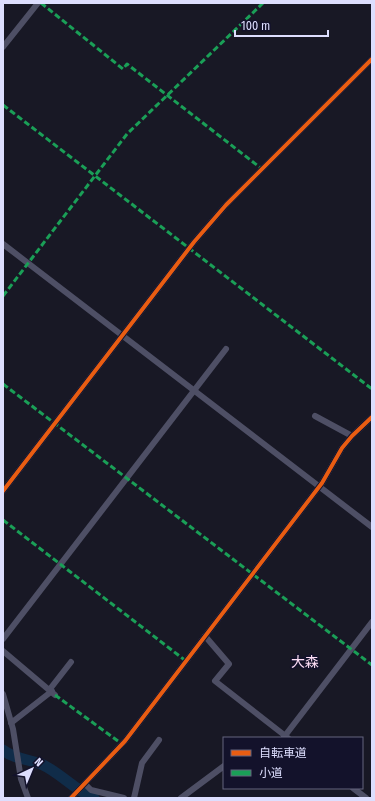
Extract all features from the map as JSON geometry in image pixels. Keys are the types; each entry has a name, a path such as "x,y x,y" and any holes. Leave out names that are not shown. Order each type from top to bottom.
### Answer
{"street":[{"path":"3,48 38,3"},
{"path":"3,491 194,242 226,205 372,59"},
{"path":"3,244 372,527"},
{"path":"3,639 226,349"},
{"path":"315,416 352,436"},
{"path":"73,796 125,741 319,486 342,448 372,417"},
{"path":"205,636 229,664 215,681 286,737 372,622"},
{"path":"3,652 53,692"},
{"path":"11,723 53,692 71,662"},
{"path":"3,694 11,723 18,763 28,798"},
{"path":"134,798 142,763 159,740"},
{"path":"181,798 223,767"},
{"path":"83,786 91,790 124,798"},
{"path":"354,789 366,798"}],"waterway":[{"path":"3,750 16,757 41,764 55,772 80,791 94,798"}],"marked path":[{"path":"41,3 123,69 127,64 262,169"},
{"path":"3,296 127,134 263,3"},
{"path":"3,105 372,389"},
{"path":"3,384 372,665"},
{"path":"3,520 186,661"},
{"path":"55,695 122,744"}],"cycle path":[{"path":"3,491 194,242 226,205 372,59"},
{"path":"71,798 125,741 322,483 342,448 372,417"}],"district":[{"name":"大森","path":"305,662"}]}
